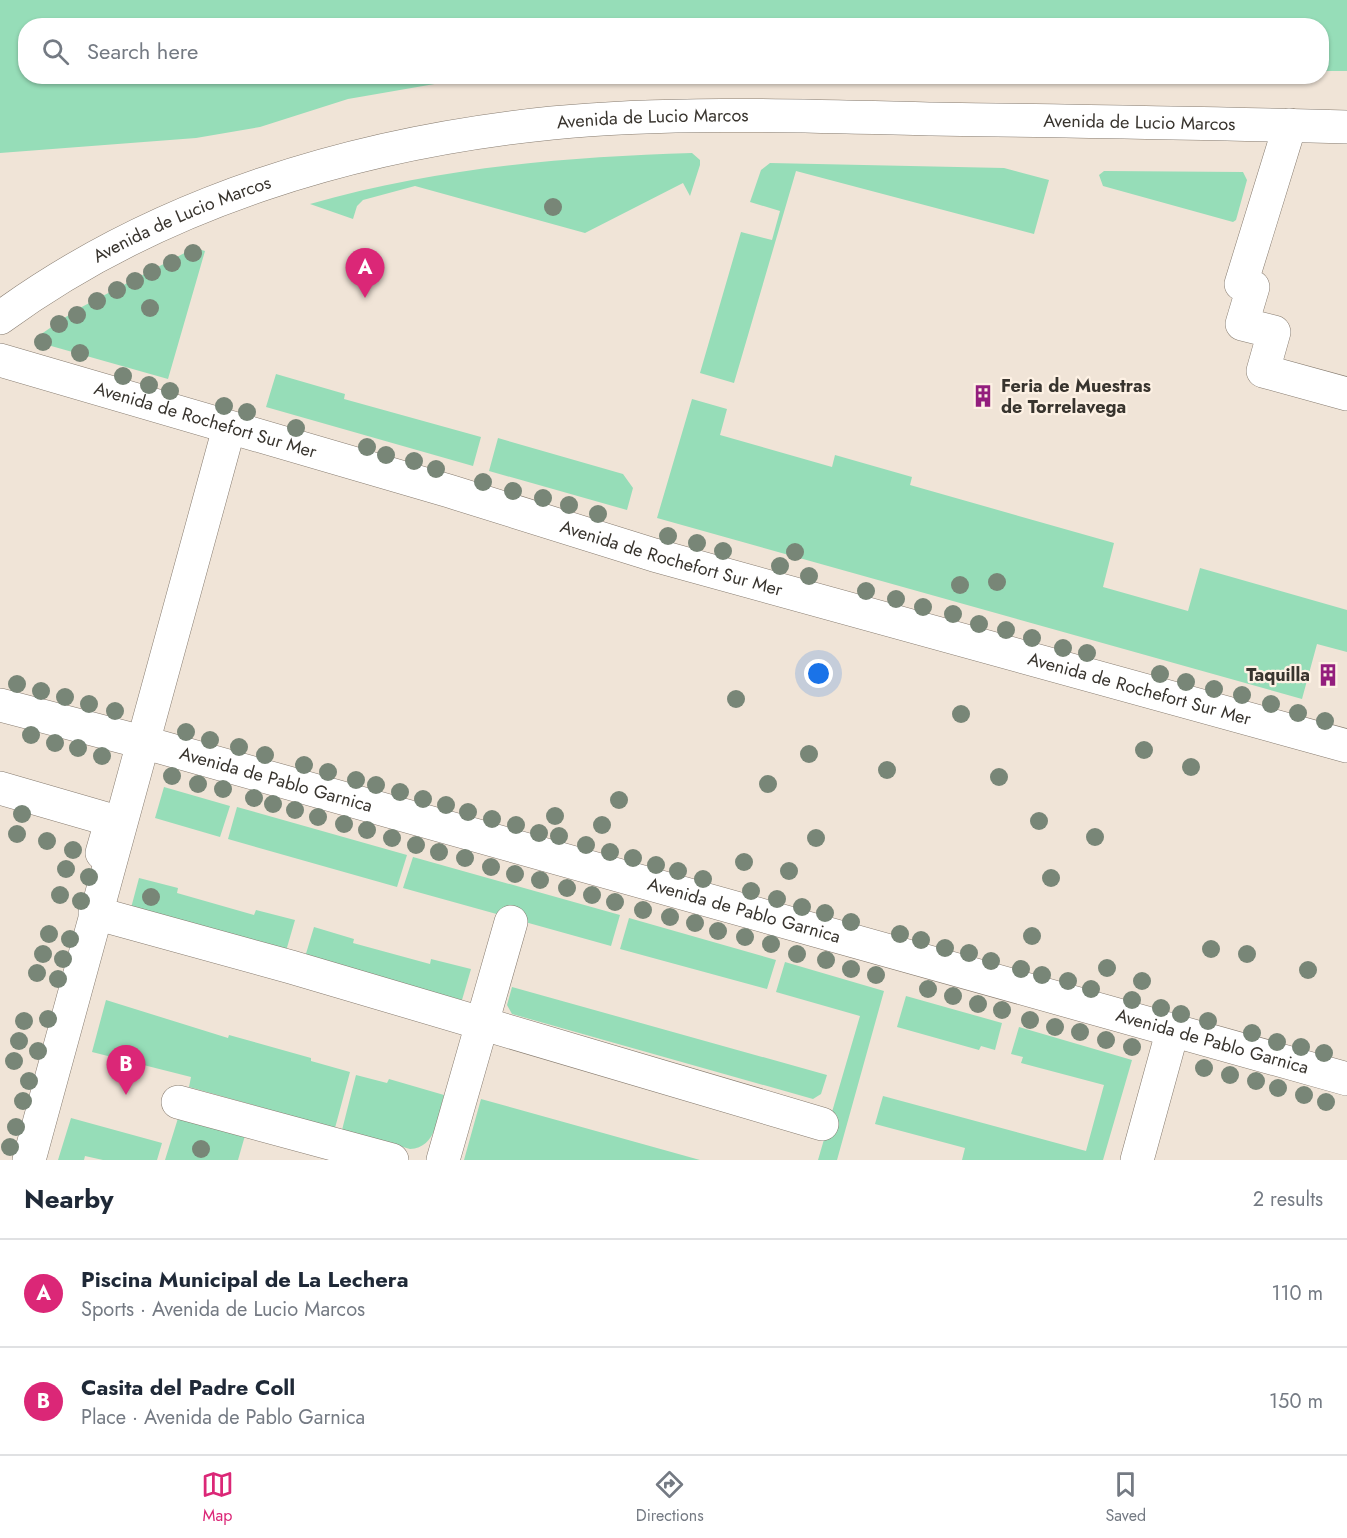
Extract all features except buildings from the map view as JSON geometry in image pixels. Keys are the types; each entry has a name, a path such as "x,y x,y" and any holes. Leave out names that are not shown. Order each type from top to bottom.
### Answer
{"street":[{"name":"Avenida de Lucio Marcos","path":"0,318 93,256 175,218 349,157 449,137 555,123 743,116 1347,127"},
{"path":"1290,125 1241,284 1253,287 1242,324 1274,332 1263,371 1347,394"},
{"name":"Avenida de Rochefort Sur Mer","path":"0,360 448,491 654,555 1347,746"},
{"path":"30,1160 95,913 142,742 159,692 229,428"},
{"name":"Avenida de Pablo Garnica","path":"0,705 142,742 904,957 1173,1029 1347,1079"},
{"path":"0,771 125,807"},
{"path":"0,788 107,819 110,825 13,1160"},
{"path":"95,913 482,1023 822,1124"},
{"path":"443,1160 511,922"},
{"path":"1137,1160 1173,1029"},
{"path":"178,1102 392,1160"}],"green space":[{"path":"0,0 1347,0 1347,71 1329,71 1329,18 18,18 18,84 435,84 348,99 260,127 196,138 0,153"},
{"path":"692,153 700,160 700,165 690,196 683,183 585,233 415,186 363,200 357,206 353,219 310,204 404,181 499,166"},
{"path":"770,163 1004,168 1049,180 1034,234 796,171 734,383 700,373 741,232 772,240 780,211 750,202 761,170"},
{"path":"1104,171 1243,172 1247,180 1236,220 1233,222 1103,186 1099,175"},
{"path":"194,248 205,251 168,379 37,342 37,337 76,310"},
{"path":"276,374 345,394 344,399 481,437 473,466 266,407"},
{"path":"692,399 727,409 720,435 832,467 835,455 912,477 910,485 1114,543 1103,587 1188,611 1200,568 1347,610 1347,652 1317,644 1302,699 657,518"},
{"path":"498,438 623,474 633,488 627,510 489,471"},
{"path":"164,787 230,806 220,837 155,818"},
{"path":"237,807 407,855 397,887 228,839"},
{"path":"413,857 620,915 611,946 403,888"},
{"path":"139,878 178,888 177,893 254,915 256,910 295,920 286,951 131,908"},
{"path":"629,918 776,960 767,989 620,949"},
{"path":"314,927 354,939 353,943 430,964 431,959 471,969 462,1000 305,957"},
{"path":"785,962 884,991 837,1160 818,1160 860,1016 776,992"},
{"path":"512,987 827,1075 821,1094 813,1099 512,1014 507,1005"},
{"path":"906,996 1002,1023 995,1050 981,1046 979,1050 897,1027"},
{"path":"106,1000 228,1038 229,1035 311,1058 311,1061 350,1072 335,1128 189,1087 191,1077 92,1052"},
{"path":"1019,1027 1132,1060 1103,1160 962,1160 965,1148 875,1124 883,1096 1086,1151 1104,1085 1021,1063 1023,1057 1011,1054"},
{"path":"356,1075 387,1083 389,1079 444,1095 435,1129 426,1143 410,1149 342,1130"},
{"path":"481,1099 700,1160 464,1160"},
{"path":"179,1115 246,1132 238,1160 165,1160"},
{"path":"71,1118 162,1143 157,1160 103,1160 85,1156 84,1160 58,1160"}],"place":[{"name":"Piscina Municipal de La Lechera","path":"365,298"},
{"name":"Feria de Muestras de Torrelavega","path":"983,396"},
{"name":"Taquilla","path":"1328,675"},
{"name":"Casita del Padre Coll","path":"126,1095"}]}
